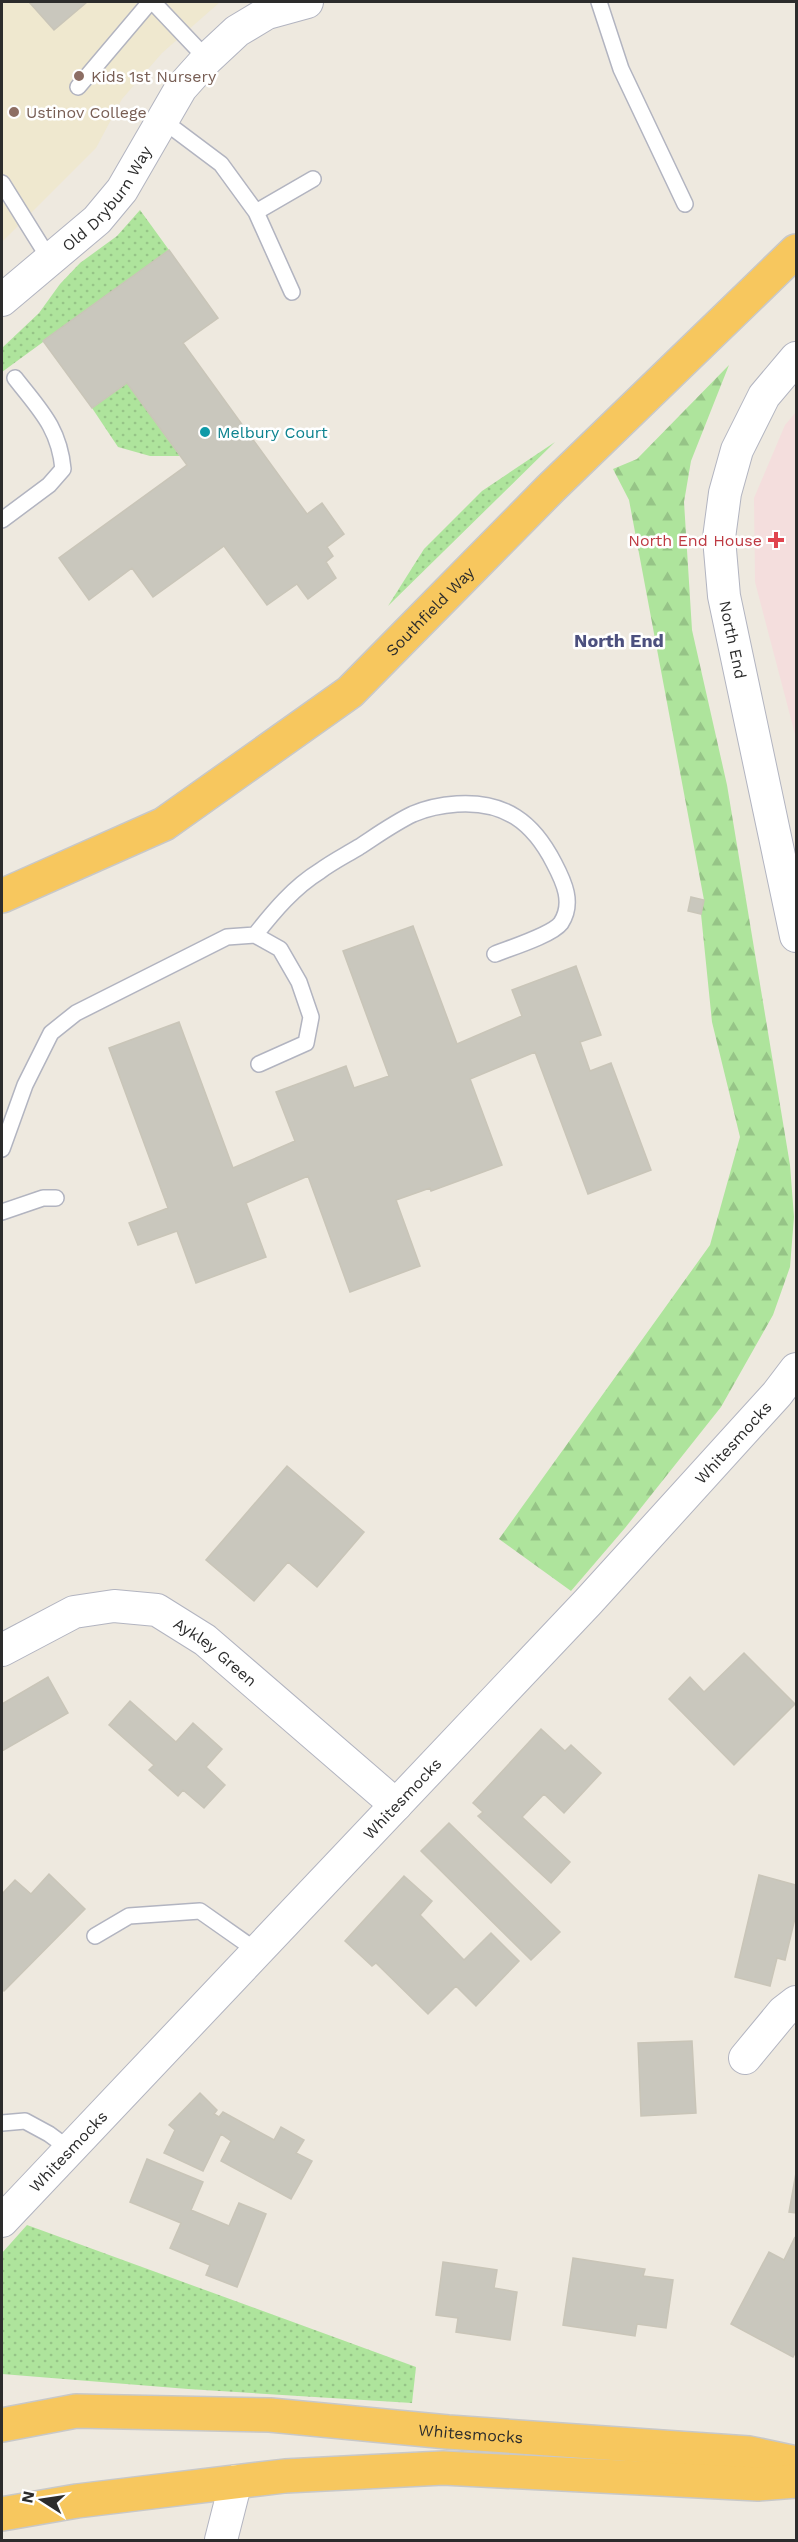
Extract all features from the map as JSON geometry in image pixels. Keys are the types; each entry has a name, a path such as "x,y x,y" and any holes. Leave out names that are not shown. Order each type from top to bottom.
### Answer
{"highway":[{"name":"Southfield Way","path":"3,895 164,824 350,692 551,488 796,251"},
{"name":"Whitesmocks","path":"2,2426 76,2411 270,2415 448,2432 749,2453 796,2463"},
{"path":"2,2514 77,2500 236,2481 285,2476 443,2468 758,2484 796,2481"}],"street":[{"name":"Old Dryburn Way","path":"2,300 97,219 122,190 181,88 207,59 237,31 267,13 308,2"},
{"name":"North End","path":"796,358 764,396 737,450 725,493 719,538 724,596 796,936"},
{"name":"Whitesmocks","path":"2,2221 68,2148 588,1602 777,1394 796,1369"},
{"name":"Aykley Green","path":"2,1650 74,1612 114,1606 157,1610 205,1640 396,1805"},
{"path":"745,2058 783,2012 796,2002"},
{"path":"221,2541 236,2481"}],"lane":[{"path":"78,87 151,2 207,59"},
{"path":"599,2 621,69 685,204"},
{"path":"162,119 221,164 256,212 292,292"},
{"path":"256,212 313,179"},
{"path":"2,183 50,260"},
{"path":"2,520 49,485 63,469 54,430 15,378"},
{"path":"255,935 295,891 318,871 384,831 423,810 442,805 474,803 499,807 524,823 544,844 563,880 569,904 560,924 529,942 495,954"},
{"path":"2,1149 25,1085 51,1033 76,1012 227,937 255,935 280,949 299,982 310,1017 306,1043 258,1064"},
{"path":"2,1212 43,1198 56,1197"},
{"path":"94,1936 129,1916 200,1911 257,1951"},
{"path":"2,2123 25,2121 68,2148"}],"shaded area":[{"name":"Kids 1st Nursery","path":"2,2 220,2 162,53 122,99 96,148 2,242"},
{"name":"North End House","path":"796,412 796,738 755,582 754,498 785,425"}],"green space":[{"path":"140,210 169,250 2,372 2,348 39,313 60,284 80,263 117,236"},
{"path":"729,365 691,461 684,502 692,630 727,785 790,1165 794,1217 790,1267 773,1315 721,1407 625,1528 571,1591 499,1539 710,1245 740,1137 712,1022 701,914 704,900 629,500 613,469 637,459"},
{"path":"127,383 180,456 150,456 118,447 92,408"},
{"path":"555,442 388,606 424,549 482,491"},
{"path":"27,2225 416,2367 412,2403 188,2389 2,2374 2,2253"}],"building":[{"path":"29,2 87,2 54,30"},
{"name":"Melbury Court","path":"169,250 218,318 183,343 307,514 322,503 344,534 327,547 333,556 326,562 336,578 308,599 297,584 267,605 224,546 153,597 132,568 89,600 59,558 187,465 127,383 92,408 43,341"},
{"path":"691,897 704,900 701,914 688,911"},
{"path":"413,926 457,1044 522,1016 512,990 576,966 601,1035 580,1042 590,1071 611,1063 651,1170 588,1194 535,1052 470,1079 502,1165 431,1191 430,1188 396,1200 420,1266 350,1292 308,1176 246,1203 266,1257 196,1283 177,1231 138,1245 129,1223 168,1208 109,1048 179,1022 233,1168 295,1141 276,1092 346,1066 354,1088 389,1076 343,951"},
{"path":"287,1466 364,1532 317,1587 288,1562 254,1601 206,1560"},
{"path":"744,1653 795,1704 734,1765 669,1699 690,1677 704,1692"},
{"path":"48,1677 68,1713 2,1751 2,1704"},
{"path":"130,1701 176,1742 193,1723 222,1749 206,1767 225,1785 204,1808 183,1790 178,1796 149,1770 154,1765 109,1725"},
{"path":"541,1729 565,1751 571,1745 601,1773 564,1813 544,1794 522,1817 570,1862 551,1883 478,1816 483,1812 473,1803"},
{"path":"449,1823 560,1932 531,1960 421,1851"},
{"path":"49,1874 85,1909 4,1991 2,1989 2,1894 15,1880 31,1894"},
{"path":"759,1875 796,1885 796,1914 785,1960 777,1958 770,1986 735,1977"},
{"path":"404,1876 432,1901 420,1915 464,1960 491,1933 519,1961 476,2006 456,1986 428,2014 376,1963 372,1966 345,1941"},
{"path":"692,2041 696,2113 641,2116 638,2043"},
{"path":"200,2093 217,2110 214,2114 219,2117 223,2112 274,2140 281,2127 304,2140 296,2153 312,2161 291,2199 221,2161 231,2141 221,2134 203,2171 164,2153 175,2130 169,2125"},
{"path":"147,2159 203,2182 191,2210 229,2226 239,2203 266,2214 237,2287 206,2275 210,2265 170,2248 181,2223 130,2202"},
{"path":"796,2173 796,2213 789,2212"},
{"path":"795,2237 796,2351 793,2357 731,2324 769,2252 784,2260"},
{"path":"573,2258 645,2269 643,2276 673,2280 666,2328 637,2324 635,2336 563,2325"},
{"path":"443,2262 497,2270 494,2288 517,2292 510,2340 456,2332 458,2318 436,2315"}],"place":[{"name":"Kids 1st Nursery","path":"79,76"},
{"name":"Ustinov College","path":"14,112"},
{"name":"Melbury Court","path":"205,432"},
{"name":"North End House","path":"776,540"}],"district":[{"name":"North End","path":"619,640"}]}
